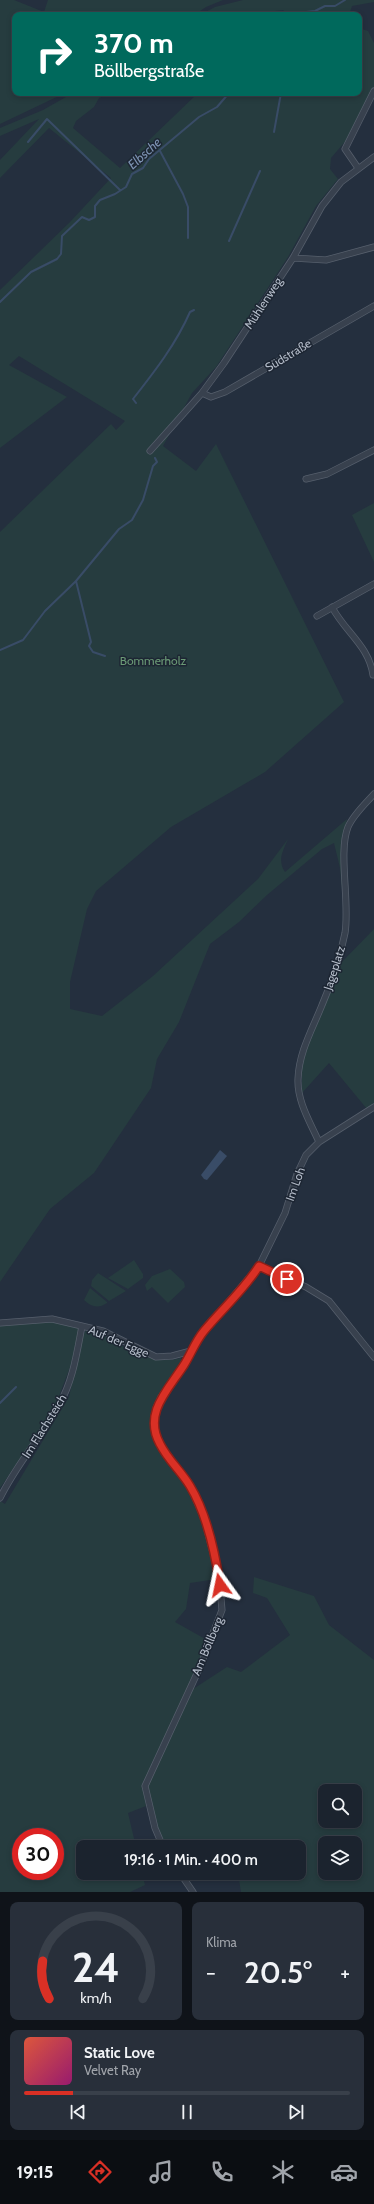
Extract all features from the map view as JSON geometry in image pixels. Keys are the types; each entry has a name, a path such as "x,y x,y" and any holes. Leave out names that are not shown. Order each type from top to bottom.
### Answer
{"street":[{"path":"358,168 345,149 374,91"},
{"name":"Mühlenweg","path":"150,451 202,393 224,363 293,258 322,206 342,182 374,157"},
{"path":"293,258 326,260 374,247"},
{"name":"Südstraße","path":"202,393 211,397 225,392 374,306"},
{"path":"306,479 327,474 374,450"},
{"path":"317,616 374,584"},
{"path":"332,607 338,619 368,656 374,675"},
{"name":"Jageplatz","path":"319,1142 300,1098 298,1084 300,1060 336,969 345,933 347,906 345,859 346,831 352,820 374,794"},
{"name":"Im Loh","path":"259,1266 285,1213 296,1174 306,1155 319,1142 374,1107"},
{"path":"259,1266 311,1290 329,1301 374,1357"},
{"name":"Am Böllberg","path":"160,1840 155,1828 145,1786 200,1667 222,1610 219,1576 197,1500 190,1486 159,1444 154,1428 156,1408 161,1397 184,1364 203,1332 259,1266"},
{"name":"Auf der Egge","path":"0,1323 52,1318 102,1331 156,1357 172,1356 191,1351"},
{"name":"Im Flachsteich","path":"0,1498 7,1483 62,1399 76,1359 82,1326"},
{"path":"185,1880 193,1892"}],"green space":[{"path":"0,0 14,0 44,12 12,12 12,96 59,96 0,124"},
{"path":"48,0 223,0 198,12 44,12"},
{"path":"243,0 374,0 374,2 352,6 350,12 282,12 284,10 267,12 206,12 215,7"},
{"name":"Bommerholz","path":"362,29 368,31 374,43 374,88 349,137 331,158 330,169 338,179 316,206 288,257 216,367 192,393 163,446 196,471 216,444 344,702 265,772 171,827 96,891 87,909 70,982 70,1009 102,1016 153,976 258,879 288,839 281,859 285,872 347,819 344,837 343,900 340,868 334,843 322,849 267,895 239,922 210,944 179,1022 157,1059 151,1088 94,1173 50,1209 0,1282 0,532 111,424 116,430 125,421 19,356 9,365 67,397 0,448 0,290 70,222 111,178 49,128 0,178 0,160 39,119 0,136 0,128 43,110 68,96 103,96 99,98 94,107 76,121 73,128 120,168 195,96 362,96"},
{"path":"374,503 374,562 352,515"},
{"path":"374,929 374,1103 367,1109 329,1063 302,1093 302,1062 313,1028 340,964"},
{"path":"134,1260 143,1274 143,1278 128,1289 108,1278"},
{"path":"170,1269 184,1282 185,1287 168,1303 152,1287 147,1291 145,1285 152,1276"},
{"path":"98,1273 126,1291 109,1301 91,1286 92,1280"},
{"path":"90,1288 107,1303 98,1307 92,1306 84,1300"},
{"path":"52,1320 80,1327 72,1362 53,1412 0,1488 0,1325"},
{"path":"92,1330 146,1357 169,1360 181,1358 181,1364 160,1393 154,1409 152,1418 154,1435 188,1486 203,1518 217,1579 190,1583 186,1609 175,1622 207,1640 199,1666 146,1777 143,1788 146,1806 128,1813 134,1840 76,1840 76,1880 144,1880 145,1885 130,1892 0,1892 0,1501 5,1504 69,1397 83,1334 86,1331"},
{"path":"254,1577 314,1596 329,1625 374,1660 374,1892 241,1892 239,1880 306,1880 306,1840 163,1840 152,1815 148,1798 148,1781 190,1691 227,1667 241,1672 290,1635 267,1598 253,1593"}],"water":[{"path":"220,1150 227,1156 207,1180 204,1179 201,1175"}],"waterway":[{"name":"Elbsche","path":"306,12 315,11 325,6 335,6 345,0"},
{"name":"Elbsche","path":"0,302 31,272 57,259 61,254 62,236 82,217 89,220 95,217 95,206 100,200 115,194 126,187 132,174 143,168 149,159 199,117 217,107 226,96"},
{"path":"274,132 280,96"},
{"path":"28,142 47,119 120,190"},
{"path":"160,151 183,194 188,207 188,238"},
{"path":"229,241 260,171"},
{"path":"136,403 133,399 164,357 190,312 194,310"},
{"path":"0,650 23,640 45,611 76,581 119,529 132,520 143,500 153,466 157,462 155,458"},
{"path":"76,581 91,642 89,646 93,652 105,656"},
{"path":"0,1403 16,1387"}],"route":[{"path":"220,1585 210,1538 197,1500 190,1486 159,1444 154,1428 156,1408 161,1397 184,1364 203,1332 255,1273 259,1266 287,1279"}]}
